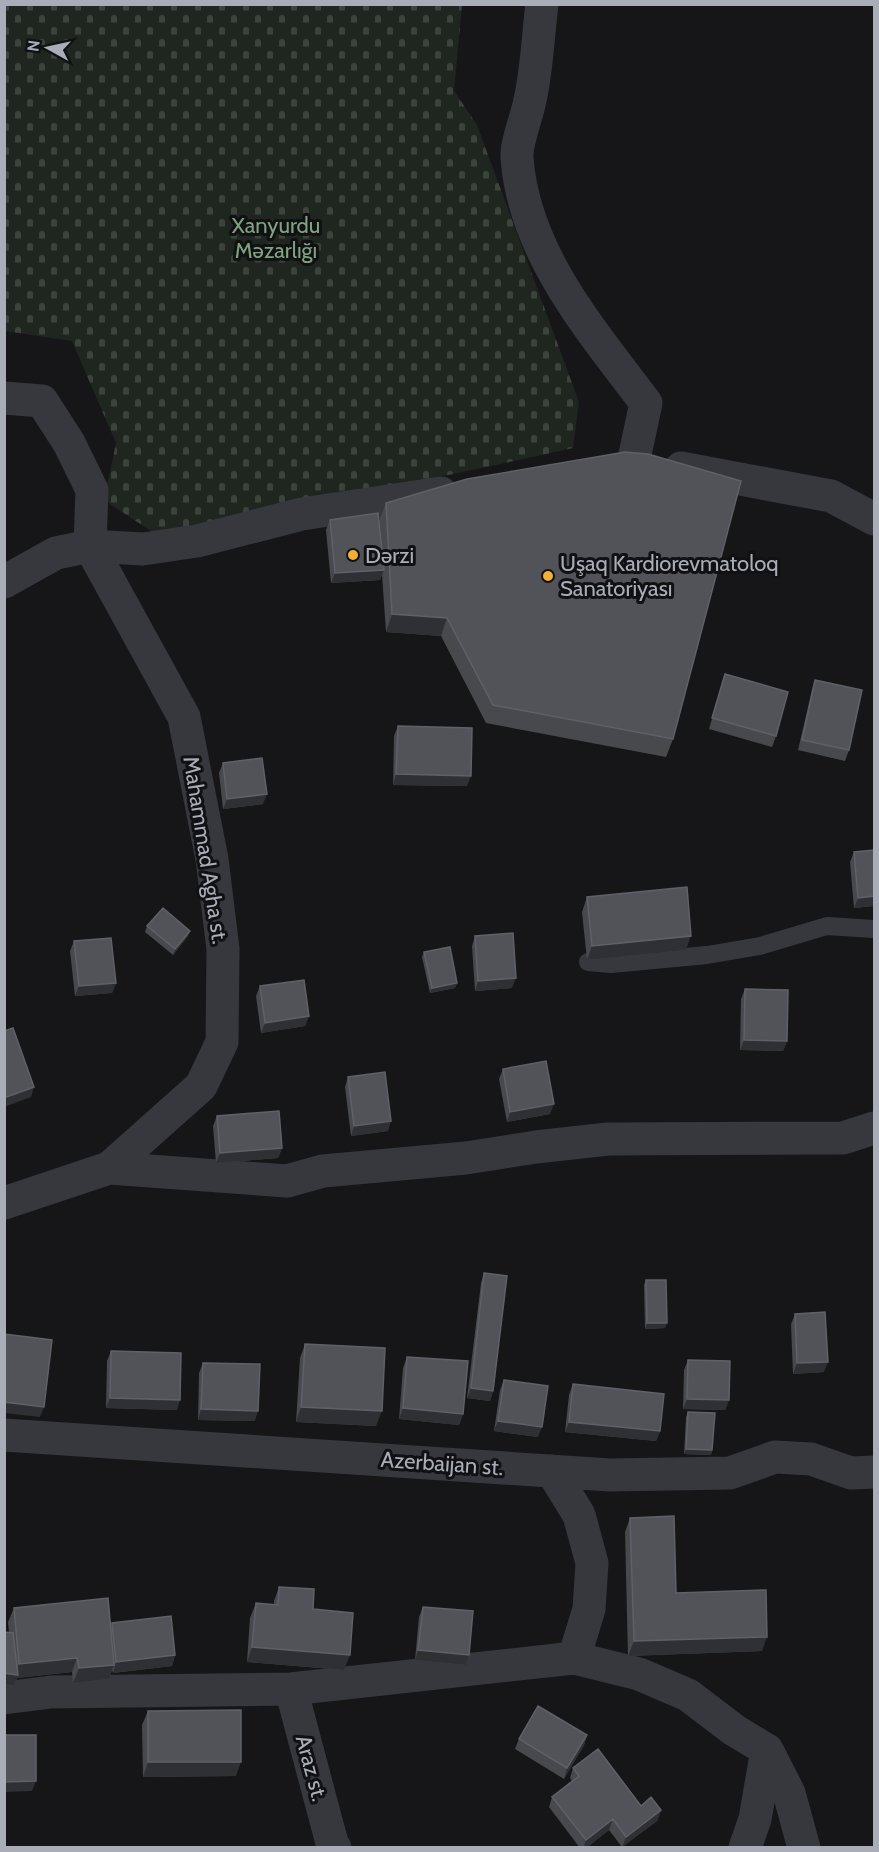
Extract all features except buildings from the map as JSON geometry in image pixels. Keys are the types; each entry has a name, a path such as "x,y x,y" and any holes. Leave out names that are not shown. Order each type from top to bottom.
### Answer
{"street":[{"path":"542,4 531,99 517,156 525,201 543,250 580,316 646,403 634,459"},
{"path":"4,398 42,400 69,443 92,490 90,546"},
{"path":"601,467 634,459 831,496 874,519"},
{"path":"4,582 56,553 90,546 143,549 197,541 302,514 467,489"},
{"name":"Mahammad Agha st.","path":"90,546 184,717 212,859 223,949 222,1042 201,1086 109,1168"},
{"path":"4,1203 109,1168 287,1181 323,1171 465,1158 608,1139 843,1138 874,1128"},
{"name":"Azerbaijan st.","path":"4,1435 610,1475 730,1473 775,1457 811,1460 851,1473 874,1472"},
{"path":"552,1471 579,1515 592,1563 589,1609 574,1658"},
{"path":"4,1698 51,1692 291,1689 574,1658 639,1674 688,1695 734,1730 767,1750 789,1793 804,1848"},
{"name":"Araz st.","path":"291,1689 335,1848"},
{"path":"745,1848 755,1819 767,1750"}],"lane":[{"path":"588,962 611,964 707,955 760,946 827,926 874,929"}],"green space":[{"name":"Xanyurdu Məzarlığı","path":"5,5 462,5 454,91 477,125 579,402 573,448 316,503 163,539 104,500 116,443 72,341 5,331"}],"place":[{"name":"Dərzi","path":"353,555"},
{"name":"Uşaq Kardiorevmatoloq Sanatoriyası","path":"548,576"}]}
